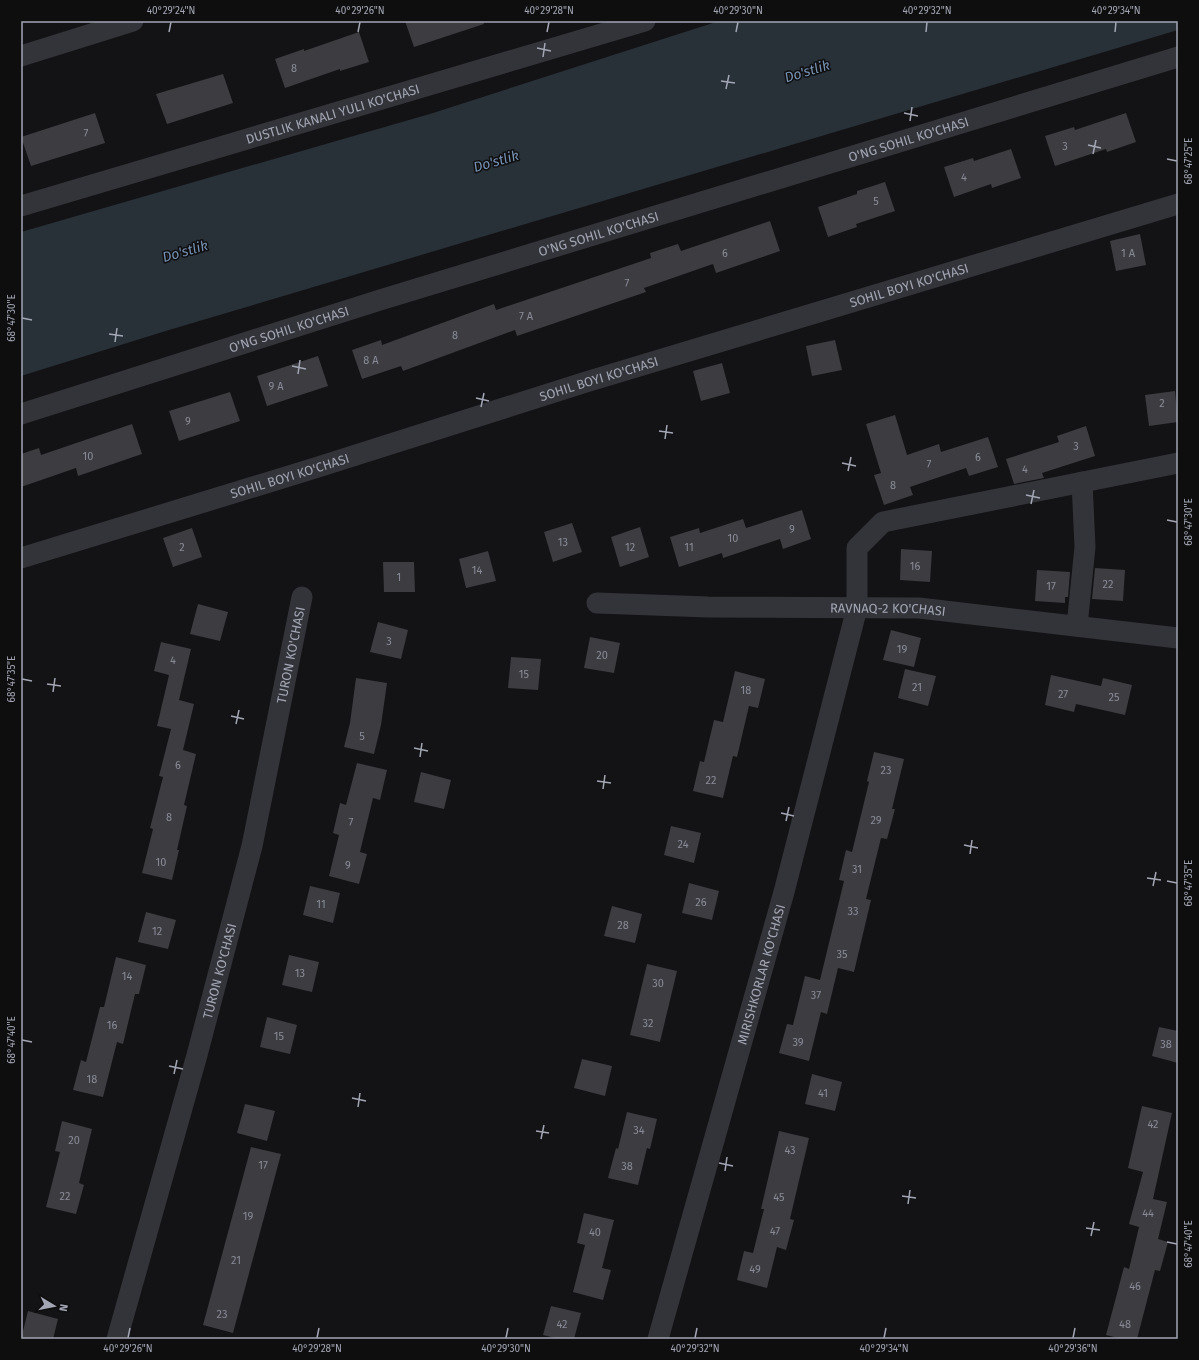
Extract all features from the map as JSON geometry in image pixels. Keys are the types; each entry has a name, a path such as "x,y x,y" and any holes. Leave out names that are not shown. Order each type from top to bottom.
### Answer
{"street":[{"path":"21,56 133,21"},
{"name":"DUSTLIK KANALI YULI KO'CHASI","path":"21,206 645,21"},
{"name":"O'NG SOHIL KO'CHASI","path":"21,414 388,298 1178,57"},
{"name":"SOHIL BOYI KO'CHASI","path":"21,558 315,468 601,377 1178,204"},
{"name":"MIRISHKORLAR KO'CHASI","path":"658,1339 784,892 857,608 857,548 883,522 1178,463"},
{"path":"1077,626 1085,547 1082,482"},
{"name":"TURON KO'CHASI","path":"117,1339 197,1055 252,846 302,597"},
{"name":"RAVNAQ-2 KO'CHASI","path":"597,603 708,607 919,608 1178,638"}],"water":[{"name":"Do'stlik","path":"719,21 1178,21 1178,30 169,330 21,376 21,232 433,113"}],"building":[{"path":"405,21 483,21 484,24 414,47"},
{"path":"359,32 369,62 340,71 340,69 285,88 275,59 304,49 304,51"},
{"path":"223,74 233,103 167,124 156,94"},
{"path":"95,113 105,143 31,166 21,137"},
{"path":"1126,113 1136,142 1107,152 1106,149 1055,166 1045,136 1074,127 1075,130"},
{"path":"1011,149 1021,178 992,188 991,184 954,197 944,167 973,158 974,161"},
{"path":"885,182 895,211 856,224 857,227 828,237 818,207 857,194 857,191"},
{"path":"770,221 780,251 716,273 713,264 644,288 646,292 517,336 515,330 403,371 401,366 362,379 352,350 381,340 382,345 494,304 496,310 651,258 650,253 678,244 681,251"},
{"path":"1140,234 1146,265 1116,271 1110,241"},
{"path":"835,340 842,370 812,376 806,346"},
{"path":"318,356 328,386 267,406 257,376"},
{"path":"722,363 730,393 701,401 693,371"},
{"path":"1175,391 1178,422 1149,426 1145,395"},
{"path":"230,392 240,421 179,441 169,411"},
{"path":"895,415 907,455 939,444 941,452 988,437 998,467 969,476 966,468 910,487 913,495 884,505 874,475 881,473 866,424"},
{"path":"132,424 142,454 78,476 76,468 21,487 21,454 39,448 41,455"},
{"path":"1086,426 1095,456 1042,473 1044,478 1014,484 1006,459 1059,442 1057,436"},
{"path":"802,510 811,539 783,549 780,539 723,558 722,553 679,567 670,537 699,528 700,533 743,519 746,528"},
{"path":"572,523 582,552 553,562 544,532"},
{"path":"640,527 649,557 620,567 611,537"},
{"path":"192,528 202,557 173,567 163,538"},
{"path":"901,549 932,551 930,582 900,580"},
{"path":"488,551 496,581 466,588 459,559"},
{"path":"383,562 414,562 415,592 384,592"},
{"path":"1095,568 1125,570 1123,601 1092,599"},
{"path":"1037,570 1070,572 1068,597 1065,597 1065,603 1035,601"},
{"path":"198,604 228,612 220,641 190,634"},
{"path":"378,622 408,630 401,659 370,652"},
{"path":"891,630 921,638 914,667 883,660"},
{"path":"590,637 620,643 614,673 584,668"},
{"path":"161,642 191,649 179,700 194,704 183,750 196,754 184,805 187,806 172,880 142,873 153,829 150,828 163,777 159,776 171,729 157,726 169,675 154,671"},
{"path":"511,657 541,659 538,690 508,688"},
{"path":"905,669 936,676 928,706 898,698"},
{"path":"735,671 765,679 758,708 749,706 737,757 733,756 723,798 693,791 700,761 704,762 714,720 723,722"},
{"path":"1051,675 1101,686 1103,678 1132,685 1125,715 1076,704 1074,712 1045,705"},
{"path":"356,678 387,683 381,725 374,754 344,747 350,723"},
{"path":"874,752 904,759 892,809 895,809 887,839 881,838 866,899 871,900 854,972 838,968 827,1014 821,1012 809,1061 779,1053 787,1024 793,1025 805,976 820,980 844,881 839,880 846,850 852,852 869,782 867,781"},
{"path":"357,763 387,770 380,800 373,798 360,852 367,854 359,884 329,876 339,835 333,833 340,803 346,805"},
{"path":"421,772 451,780 444,809 414,802"},
{"path":"671,826 701,833 694,863 664,855"},
{"path":"689,883 719,891 712,920 682,913"},
{"path":"310,886 340,893 333,923 303,915"},
{"path":"612,906 642,914 635,943 604,936"},
{"path":"146,912 176,920 168,949 138,942"},
{"path":"289,955 319,962 312,992 282,985"},
{"path":"116,957 146,965 139,994 135,994 123,1044 117,1042 103,1097 73,1090 81,1060 86,1062 100,1007 104,1007"},
{"path":"647,964 677,971 660,1042 630,1035"},
{"path":"267,1017 297,1025 290,1054 260,1047"},
{"path":"1159,1027 1178,1031 1178,1063 1152,1056"},
{"path":"582,1059 612,1066 605,1096 574,1088"},
{"path":"812,1074 842,1082 835,1111 805,1104"},
{"path":"245,1104 275,1111 267,1141 237,1133"},
{"path":"1142,1106 1172,1113 1153,1199 1167,1202 1158,1239 1168,1242 1160,1271 1155,1270 1137,1339 1122,1339 1106,1335 1124,1267 1129,1269 1139,1227 1129,1224 1143,1172 1128,1168"},
{"path":"627,1112 657,1119 650,1149 647,1148 638,1185 608,1178 616,1148 618,1149"},
{"path":"62,1121 92,1129 79,1183 84,1185 76,1214 46,1207 60,1152 55,1151"},
{"path":"779,1131 809,1138 790,1219 794,1220 786,1250 777,1247 767,1288 737,1280 744,1251 753,1253 764,1209 761,1209"},
{"path":"251,1147 281,1154 233,1333 203,1325"},
{"path":"584,1213 614,1220 602,1268 611,1270 603,1300 573,1292 585,1245 577,1243"},
{"path":"551,1306 581,1313 574,1339 559,1339 543,1335"},
{"path":"28,1311 58,1319 53,1339 21,1339"}]}
